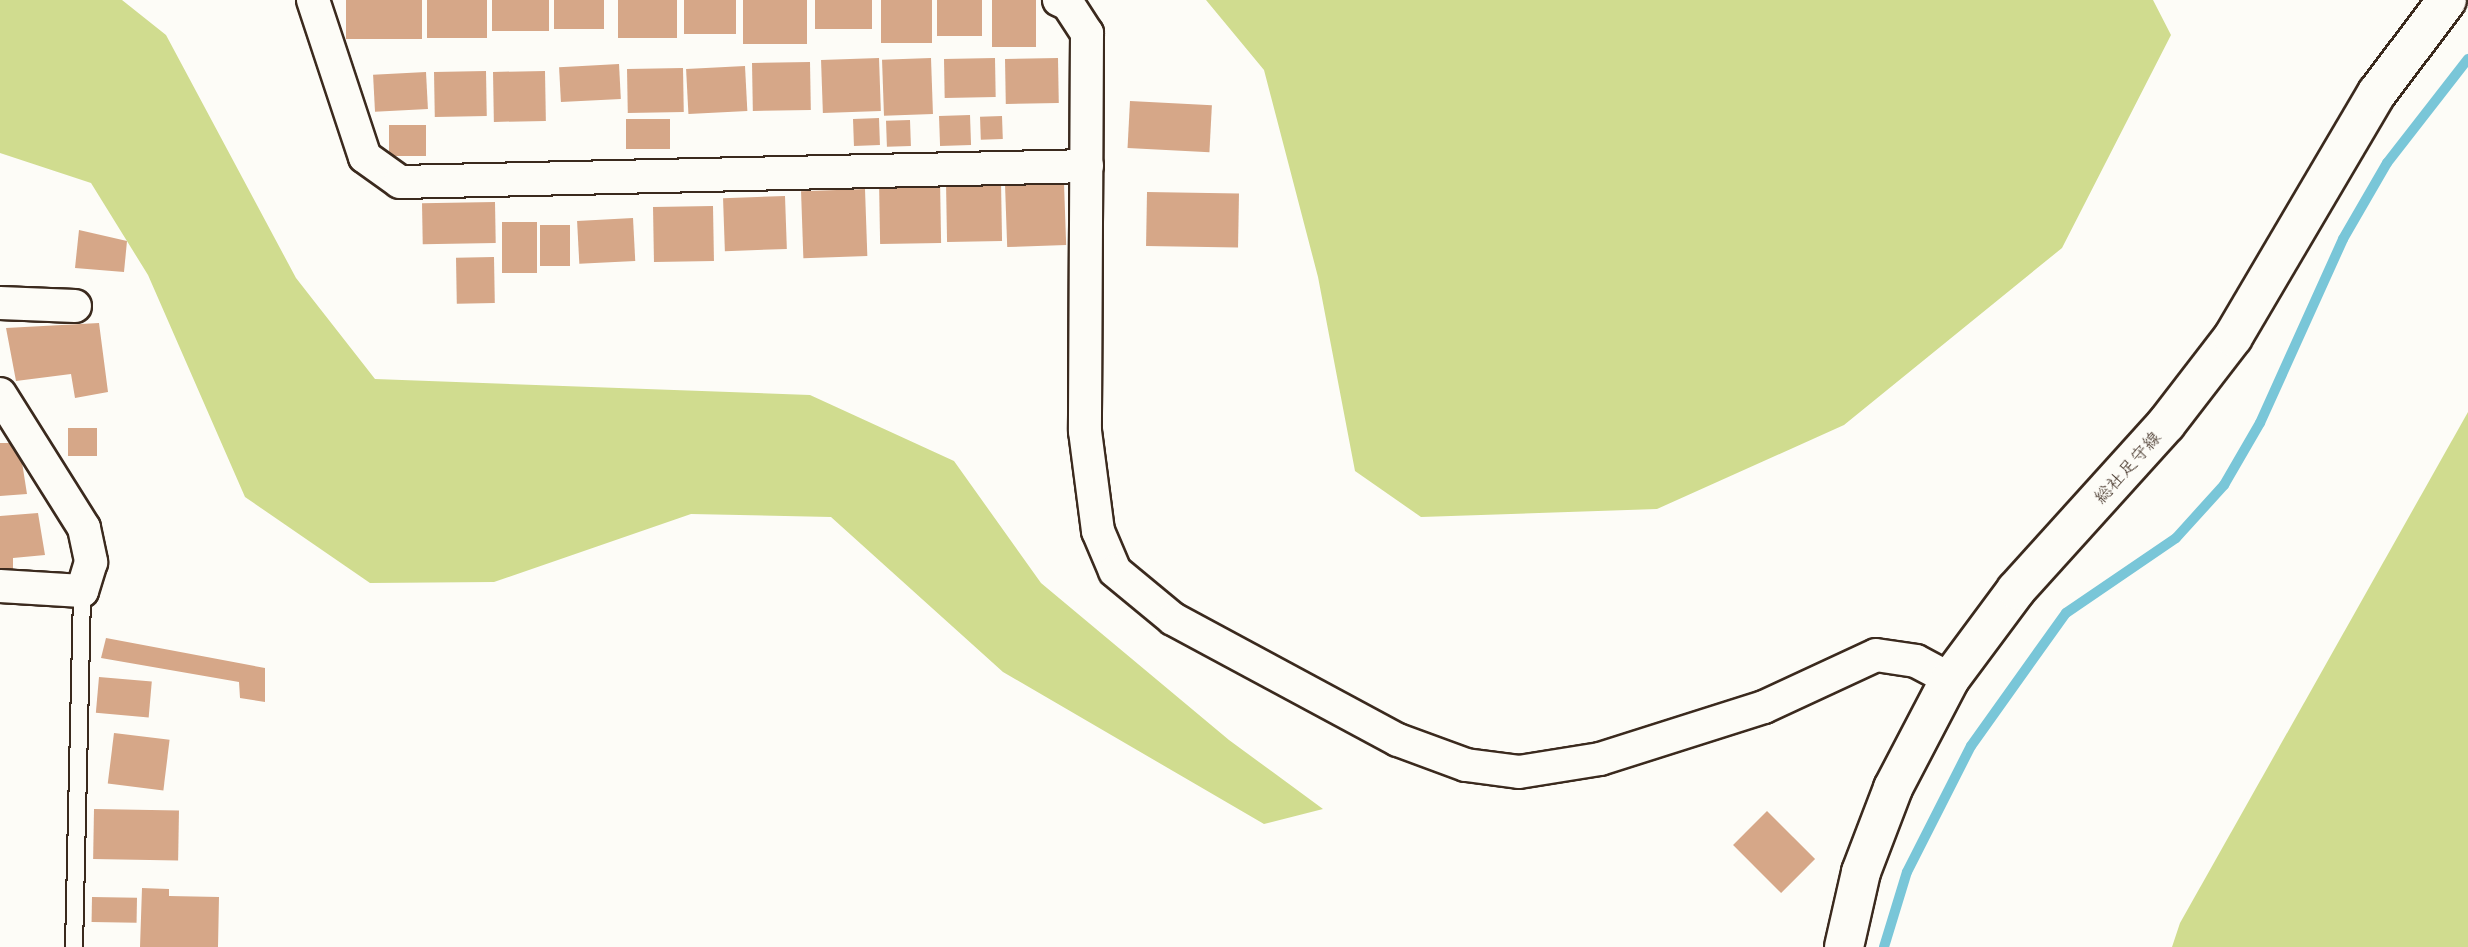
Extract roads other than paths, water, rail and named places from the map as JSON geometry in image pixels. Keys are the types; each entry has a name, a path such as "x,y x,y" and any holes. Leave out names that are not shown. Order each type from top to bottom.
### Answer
{"main road":[{"name":"総社足守線","path":"1844,947 1861,872 1893,788 1950,679 2016,590 2166,424 2233,337 2377,93 2447,0"}],"street":[{"path":"313,0 365,157 400,182 1087,166"},
{"path":"1059,0 1068,4 1087,33 1084,431 1098,531 1115,571 1173,619 1398,740 1465,765 1519,772 1600,759 1764,707 1876,655 1916,661 1950,679"},
{"path":"0,303 75,306"},
{"path":"0,394 84,528 90,562 82,591 0,586"}],"lane":[{"path":"74,947 82,591"}],"waterway":[{"path":"1884,947 1907,872 1971,746 2066,613 2176,538 2224,485 2260,423 2343,239 2387,163 2468,59"}]}
